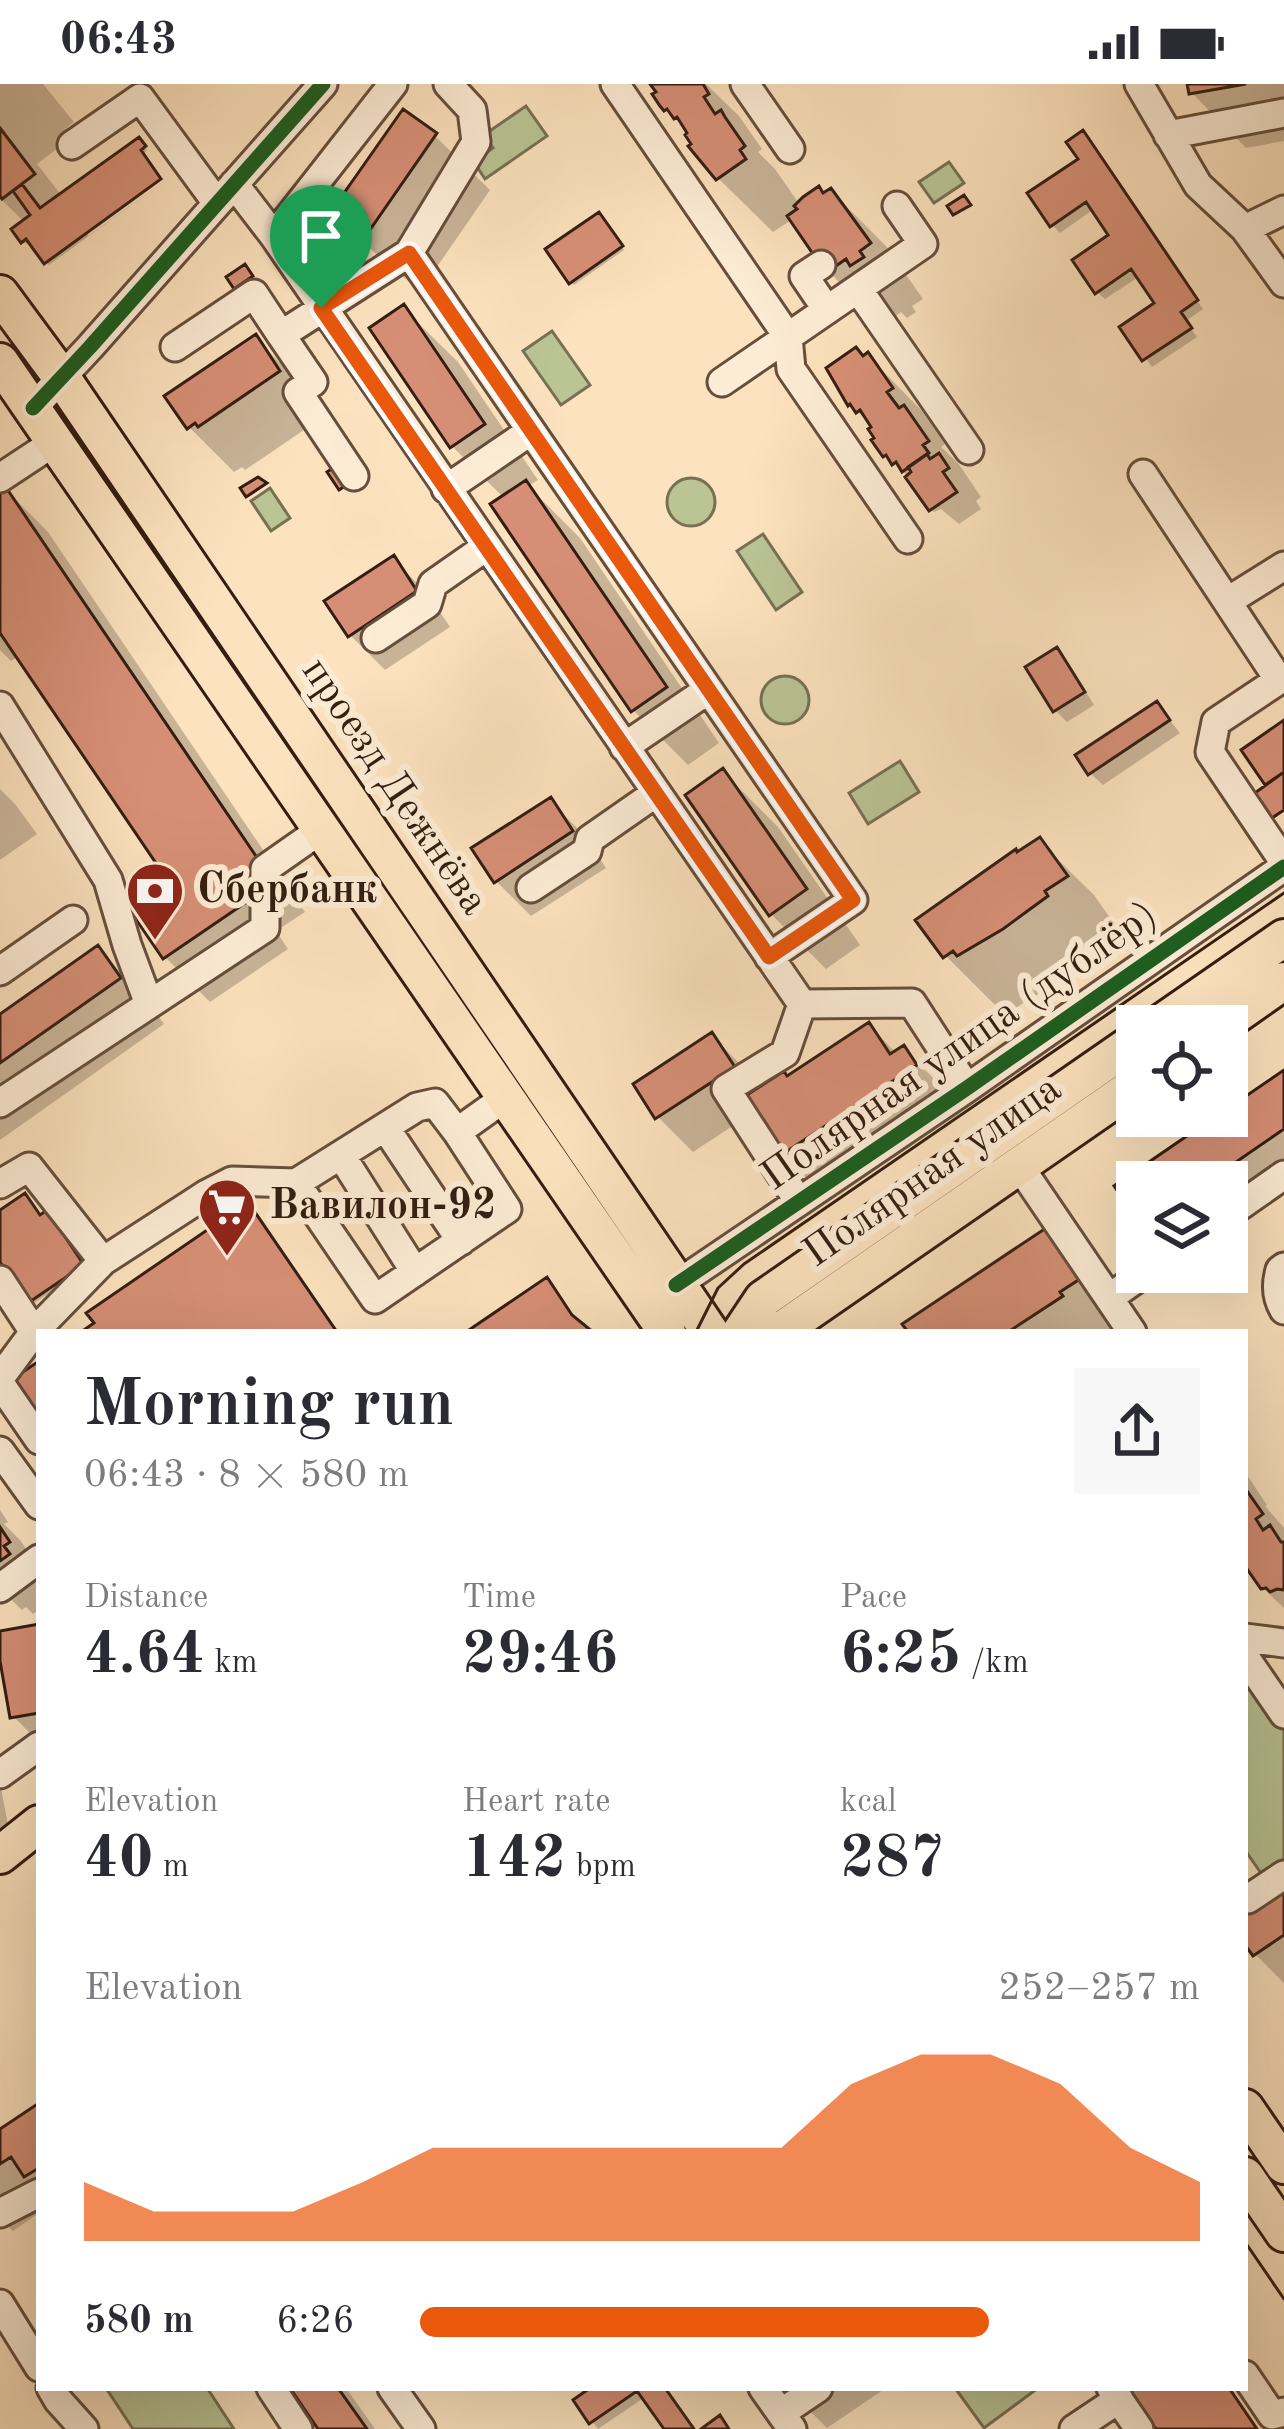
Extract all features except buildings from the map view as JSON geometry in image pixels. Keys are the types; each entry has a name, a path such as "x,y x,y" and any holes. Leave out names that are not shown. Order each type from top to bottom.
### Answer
{"main road":[{"name":"проезд Дежнёва","path":"0,294 62,378 708,1329"},
{"name":"проезд Дежнёва","path":"0,362 665,1329"},
{"path":"1187,1005 1284,938"},
{"path":"1248,1006 1284,981"},
{"name":"Полярная улица","path":"743,1329 763,1300 1116,1055"},
{"name":"Полярная улица","path":"783,1329 1116,1099"},
{"path":"0,1855 36,1827"},
{"path":"1248,2112 1284,2165"},
{"path":"1248,2180 1284,2233"}],"street":[{"path":"33,408 323,84"},
{"path":"274,236 393,84"},
{"path":"278,343 321,308 409,253 476,142 472,110 448,84"},
{"path":"615,84 788,337 791,369 908,539"},
{"path":"745,84 790,149"},
{"path":"1139,84 1198,185 1245,229 1284,283"},
{"path":"72,146 140,98 226,194 274,236 802,1004"},
{"path":"1168,135 1284,113"},
{"path":"722,382 923,244 897,206"},
{"path":"1245,229 1284,210"},
{"path":"409,253 853,900 769,957"},
{"path":"812,270 791,285 821,314"},
{"path":"858,289 969,450"},
{"path":"175,347 254,294 278,343 313,382 298,392 354,476"},
{"path":"446,489 531,431"},
{"path":"0,478 56,440"},
{"path":"1143,474 1279,680 1216,722 1210,752 1284,864"},
{"path":"376,638 427,604 433,584 486,547"},
{"path":"1228,601 1284,566"},
{"path":"625,748 708,690"},
{"path":"0,706 109,880 149,1004"},
{"path":"531,888 587,851 590,839 656,793"},
{"path":"0,1103 266,928 265,869 322,829"},
{"name":"Полярная улица (дублёр)","path":"676,1285 967,1088 1284,864"},
{"path":"0,971 73,920"},
{"path":"802,1004 912,1003 967,1088"},
{"path":"799,1202 726,1089 785,1053 802,1004"},
{"path":"458,1132 506,1097"},
{"path":"37,1329 103,1261 205,1195 232,1181 296,1183 417,1107 435,1103 507,1209 375,1299 296,1183"},
{"path":"385,1127 461,1240"},
{"path":"341,1155 415,1272"},
{"path":"0,1184 29,1166 103,1261"},
{"path":"1019,1167 1130,1329"},
{"path":"1248,1201 1284,1176"},
{"path":"1284,1268 1277,1283 1284,1310"},
{"path":"0,1280 34,1332 0,1381 36,1435"},
{"path":"1109,1298 1116,1293"},
{"path":"0,1450 36,1501"},
{"path":"0,1588 36,1560"},
{"path":"1248,1638 1284,1643"},
{"path":"1248,1661 1284,1714"},
{"path":"0,1774 36,1748"},
{"path":"1248,1899 1284,1875"},
{"path":"0,2213 36,2195"},
{"path":"0,2304 36,2362"},
{"path":"1248,2379 1272,2415 1284,2413"},
{"path":"53,2391 84,2429"},
{"path":"273,2391 298,2429"},
{"path":"394,2391 421,2429"},
{"path":"766,2391 787,2421 815,2391"},
{"path":"1074,2429 1115,2393 1139,2429"}],"green space":[{"path":"526,106 547,136 485,179 474,162 493,148 484,135"},
{"path":"949,162 964,183 934,203 919,182"},
{"path":"552,331 590,385 561,405 523,351"},
{"path":"691,478 708,485 715,502 708,519 691,526 674,519 667,502 674,485"},
{"path":"270,488 290,518 271,531 251,501"},
{"path":"763,534 802,592 776,610 737,551"},
{"path":"785,676 802,683 809,700 802,717 785,724 768,717 761,700 768,683"},
{"path":"900,761 919,792 868,824 849,793"},
{"path":"1248,1676 1284,1729 1284,1864 1263,1876 1248,1854"},
{"path":"108,2391 209,2391 234,2429 133,2429"},
{"path":"957,2391 1034,2391 984,2428"}],"tram line":[{"path":"698,1329 718,1288 744,1264 1284,893"},
{"path":"1248,2246 1284,2299"}],"cycle path":[{"path":"33,408 323,84"},
{"path":"676,1285 1284,867"}],"place":[{"name":"Сбербанк","path":"155,942"},
{"name":"Вавилон-92","path":"227,1258"}],"route":[{"path":"409,253 853,900 769,957 321,308 409,253"}]}
